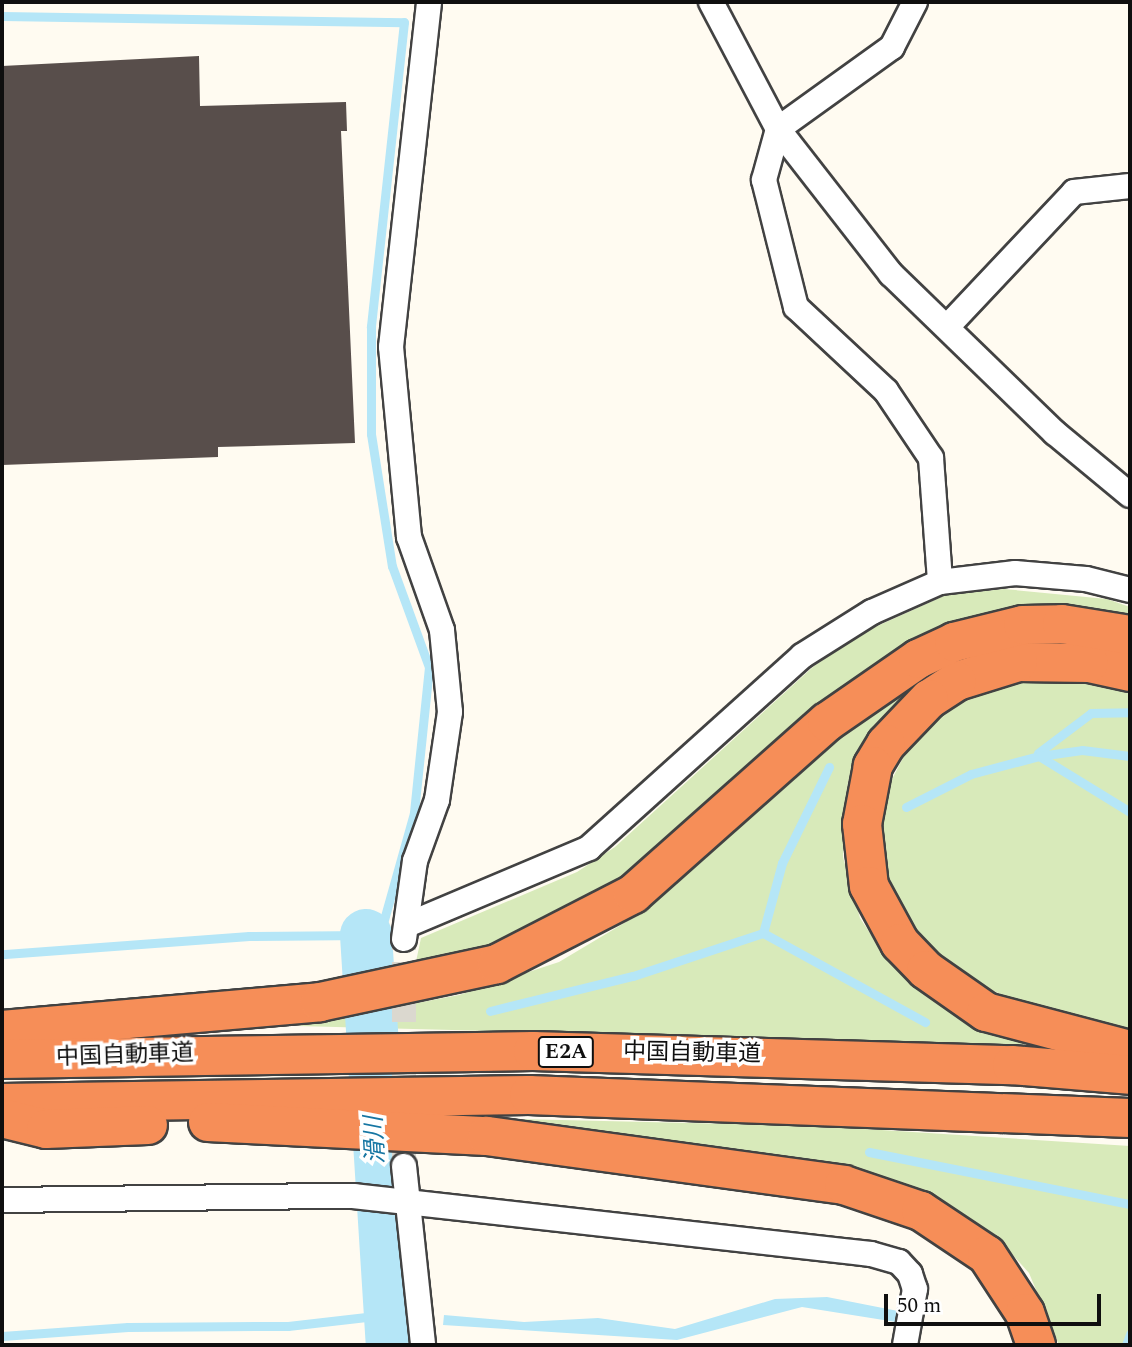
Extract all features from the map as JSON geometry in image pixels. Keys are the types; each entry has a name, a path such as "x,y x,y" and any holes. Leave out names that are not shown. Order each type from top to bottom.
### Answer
{"highway":[{"path":"2,1030 320,1002 497,964 633,894 827,722 918,659 954,642 1023,625 1062,624 1130,635"},
{"path":"1130,672 1089,663 1018,662 957,681 929,699 886,744 870,777 862,824 869,886 900,943 926,970 986,1012 1130,1050"},
{"name":"中国自動車道","path":"2,1059 547,1051 1012,1065 1130,1075"},
{"name":"中国自動車道","path":"2,1103 529,1095 1130,1118"},
{"path":"2,1118 46,1129 217,1122 487,1136 844,1185 921,1211 987,1255 1025,1312 1037,1345"}],"street":[{"path":"429,2 391,347 410,537 442,630 450,712 438,800 415,861 405,932 589,848 802,656 842,626 940,582 1015,573 1130,590"},
{"path":"710,2 778,129 891,274 1055,433 1130,495"},
{"path":"915,2 892,47 778,129 764,180 796,307 886,391 931,458 940,582"},
{"path":"947,327 1074,192 1130,186"},
{"path":"404,1166 423,1345"},
{"path":"2,1200 353,1196 899,1262 915,1289 905,1345"}],"green space":[{"path":"1004,589 1107,599 1130,607 1130,619 928,634 866,669 625,881 517,940 414,971 421,938 577,872 615,847 814,666 864,632 946,595"},
{"path":"919,677 923,683 868,733 848,782 843,857 860,918 889,962 950,1011 994,1034 1038,1045 297,1026 459,995 559,962 636,916 822,751"},
{"path":"1018,679 1098,681 1130,691 1130,1028 1029,1006 984,987 940,958 905,919 884,870 880,826 886,791 908,748 958,701"},
{"path":"439,1117 819,1126 1130,1146 1130,1345 1059,1345 1029,1273 995,1235 928,1191 781,1155"}],"water":[{"path":"827,1297 898,1311 896,1322 802,1307 677,1340 443,1325 444,1315 524,1322 598,1318 675,1329 775,1299"}],"building":[{"path":"199,56 200,106 346,102 347,131 341,131 355,443 218,447 218,457 2,465 2,66"}],"waterway":[{"path":"2,16 404,22 371,327 371,434 392,566 429,667 414,813 383,923 366,935 249,936 2,954"},
{"path":"1038,753 1091,713 1130,712"},
{"path":"906,807 971,774 1039,756 1082,750 1130,756"},
{"path":"1039,756 1130,812"},
{"path":"763,933 782,863 829,767"},
{"path":"490,1011 633,976 763,933 925,1022"},
{"name":"滑川","path":"366,935 392,1345"},
{"path":"869,1152 1130,1204"},
{"path":"2,1336 128,1327 288,1326 392,1314"},
{"path":"1126,1345 1130,1334"}],"tunnel":[{"path":"404,939 404,1166"}]}
